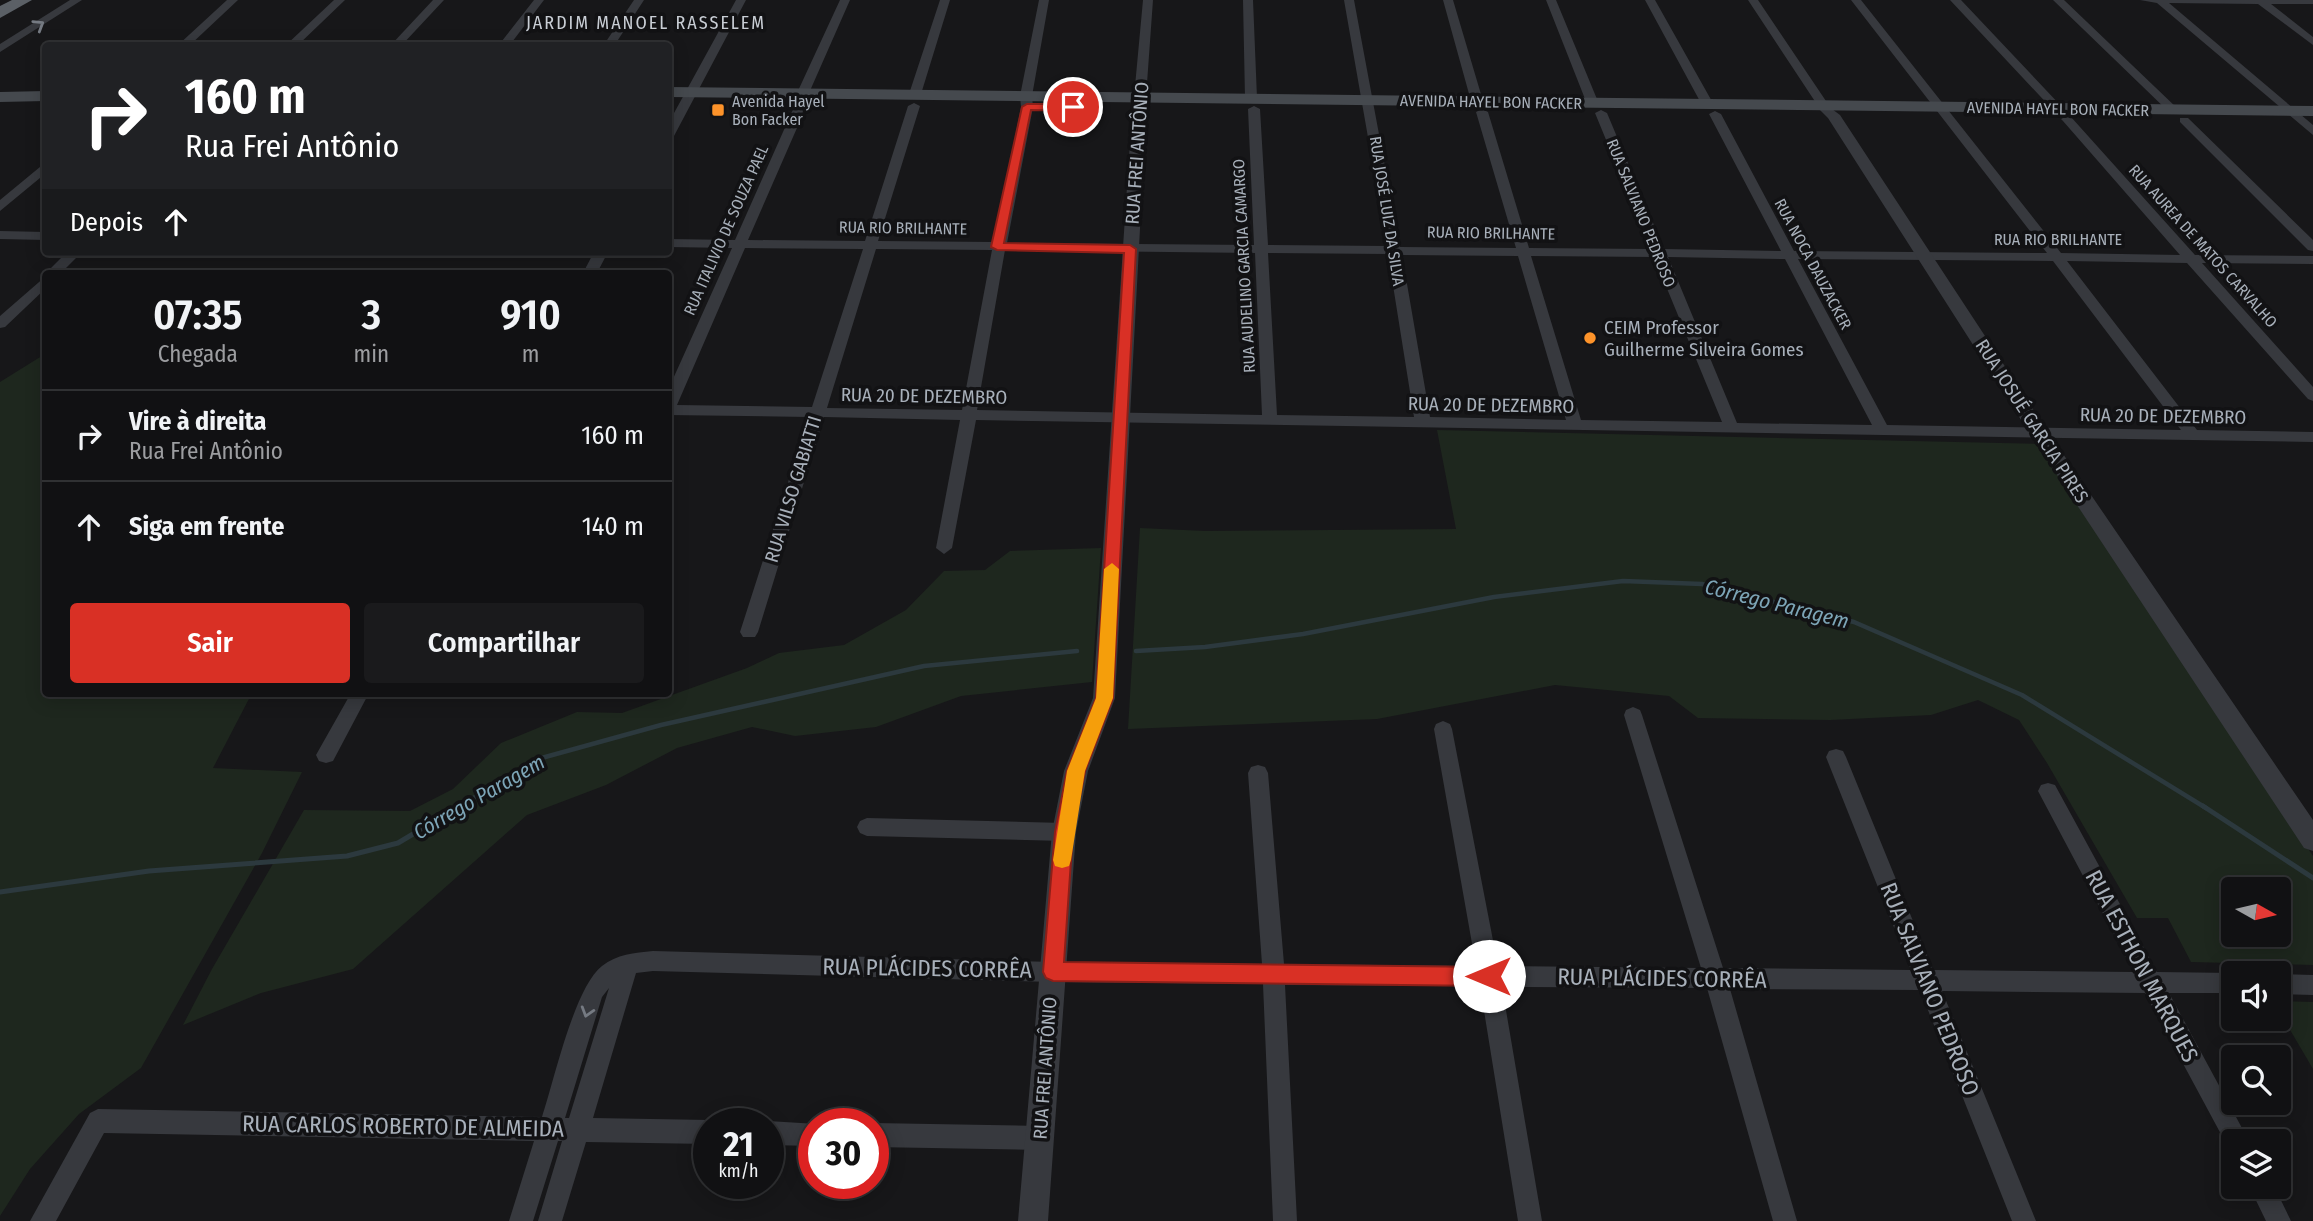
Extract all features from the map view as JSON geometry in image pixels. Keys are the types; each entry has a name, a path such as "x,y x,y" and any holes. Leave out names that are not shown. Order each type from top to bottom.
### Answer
{"highway":[{"path":"0,15 23,1"}],"main road":[{"path":"3,96 42,87"},
{"name":"AVENIDA HAYEL BON FACKER","path":"672,93 690,98"},
{"path":"3,96 42,96"},
{"name":"AVENIDA HAYEL BON FACKER","path":"672,102 690,98 1026,101 2179,115 2306,119"}],"street":[{"path":"0,49 77,0"},
{"path":"186,42 233,0"},
{"path":"294,42 340,0"},
{"path":"399,42 439,0"},
{"path":"506,42 539,0"},
{"path":"611,42 639,0"},
{"path":"672,129 741,0"},
{"name":"RUA ITALIVIO DE SOUZA PAEL","path":"672,400 845,0"},
{"name":"RUA VILSO GABIATTI","path":"749,632 945,0"},
{"path":"944,548 1044,0"},
{"name":"RUA FREI ANTÔNIO","path":"1033,1221 1064,832 1076,771 1104,698 1130,249 1148,0"},
{"name":"RUA AUDELINO GARCIA CAMARGO","path":"1248,0 1270,421"},
{"name":"RUA JOSÉ LUIZ DA SILVA","path":"1349,0 1423,423"},
{"path":"1448,0 1575,426"},
{"name":"RUA SALVIANO PEDROSO","path":"1551,0 1732,428"},
{"name":"RUA NOCA DAUZACKER","path":"1650,0 1712,109 1882,430"},
{"name":"RUA JOSUÉ GARCIA PIRES","path":"1754,0 2039,433 2313,840"},
{"path":"1856,0 2193,435"},
{"name":"RUA AUREA DE MATOS CARVALHO","path":"1955,0 2062,114 2313,396"},
{"path":"2058,0 2313,247"},
{"path":"2145,0 2313,1"},
{"path":"2159,0 2306,119"},
{"path":"2260,0 2313,42"},
{"path":"0,207 42,170"},
{"path":"0,235 42,236"},
{"name":"RUA RIO BRILHANTE","path":"672,243 2313,260"},
{"path":"56,270 71,256"},
{"path":"0,324 42,284"},
{"name":"RUA 20 DE DEZEMBRO","path":"672,409 2313,437"},
{"path":"326,755 358,697"},
{"path":"1633,715 1716,979 1785,1221"},
{"path":"1443,729 1489,976 1530,1221"},
{"name":"RUA SALVIANO PEDROSO","path":"1836,757 2024,1221"},
{"path":"1258,773 1274,974 1285,1221"},
{"name":"RUA ESTHON MARQUES","path":"2048,791 2231,1129"},
{"path":"867,827 1064,832"},
{"name":"RUA PLÁCIDES CORRÊA","path":"628,963 653,961 1053,972 2221,983"},
{"path":"521,1221 593,992 606,973 628,963"},
{"path":"551,1221 628,963"},
{"path":"2291,984 2313,985"},
{"name":"RUA CARLOS ROBERTO DE ALMEIDA","path":"42,1221 98,1121 693,1132"},
{"path":"889,1135 1040,1138"},
{"path":"2268,1199 2280,1221"}],"shaded area":[{"path":"42,356 42,697 250,697 213,768 302,772 262,853 141,1068 79,1114 30,1169 0,1216 0,382"},
{"path":"1437,430 2040,444 2313,856 2313,965 2291,964 2291,961 2191,962 2168,918 2137,918 2019,720 1978,700 1931,715 1830,720 1698,718 1669,696 1555,685 1377,719 1128,729 1140,528 1205,531 1456,529"},
{"path":"1101,548 1092,682 961,696 876,727 795,736 752,727 677,748 606,785 527,815 353,969 261,993 183,1025 212,969 304,810 410,811 453,789 501,743 577,712 622,713 672,697 779,653 844,645 906,610 944,571 985,570 1010,551"},
{"path":"2291,1001 2313,1002 2313,1069 2291,1031"}],"waterway":[{"name":"Córrego Paragem","path":"1136,651 1205,647 1303,634 1494,597 1623,581 1702,584 1854,622 2022,695 2206,808"},
{"name":"Córrego Paragem","path":"457,808 538,759 661,725 924,666 1077,651"},
{"name":"Córrego Paragem","path":"0,892 149,871 347,856 398,843 460,806"},
{"name":"Córrego Paragem","path":"2203,806 2313,878"}],"slow traffic":[{"path":"1062,860 1064,832 1076,771 1104,698 1112,569"}],"place":[{"name":"Avenida Hayel Bon Facker","path":"718,110"},
{"name":"CEIM Professor Guilherme Silveira Gomes","path":"1590,338"}],"district":[{"name":"JARDIM MANOEL RASSELEM","path":"646,23"}],"route":[{"path":"1073,107 1027,107 997,247 1130,249 1104,698 1076,771 1064,832 1053,972 1489,976"}]}
